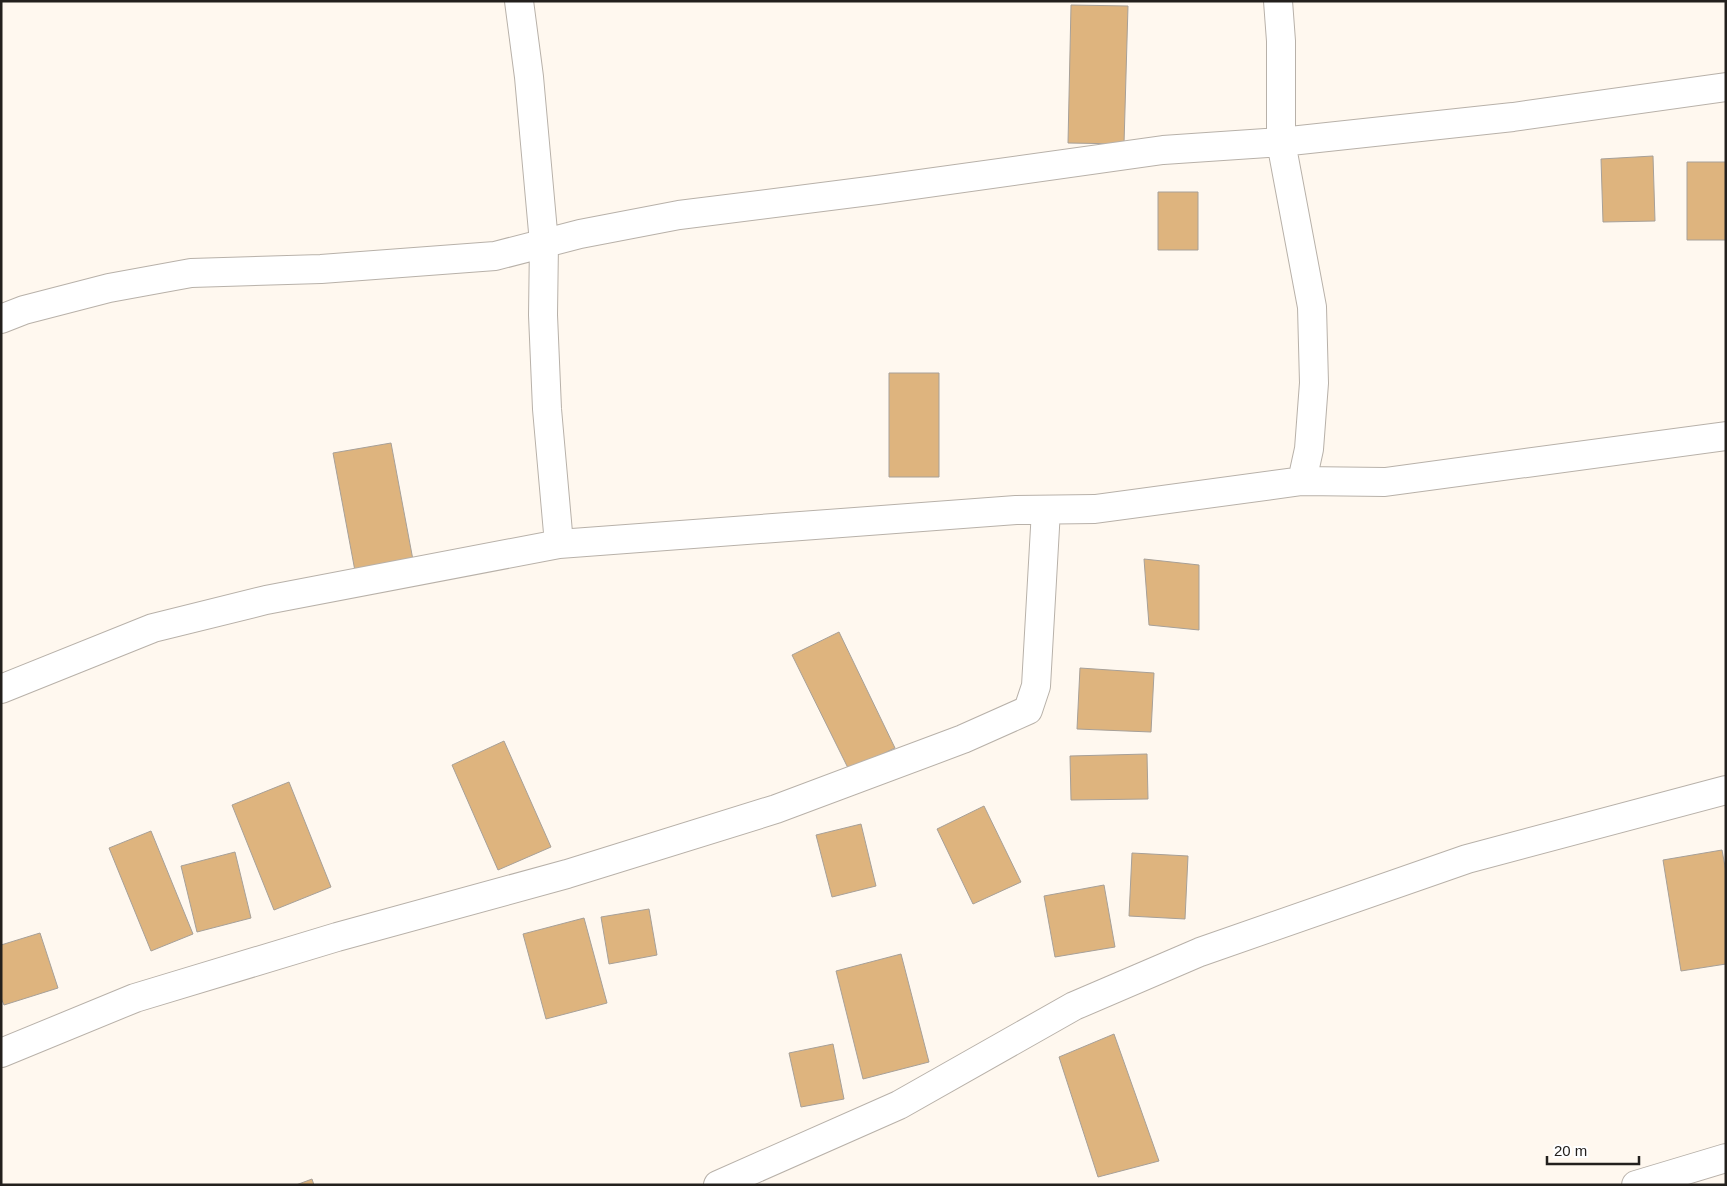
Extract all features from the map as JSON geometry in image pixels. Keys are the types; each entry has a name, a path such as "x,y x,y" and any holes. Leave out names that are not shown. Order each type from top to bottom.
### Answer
{"street":[{"path":"519,1 529,77 544,243 543,315 547,409 559,544"},
{"path":"1278,1 1281,41 1282,142 1312,307 1314,383 1309,450 1302,481"},
{"path":"1,319 24,310 108,288 191,273 321,268 495,256 580,234 679,215 1163,150 1282,142 1513,117 1726,87"},
{"path":"1,689 153,628 266,600 559,544 1016,510 1095,509 1302,481 1385,482 1726,436"},
{"path":"1,1054 135,998 337,937 567,874 776,809 963,739 1028,710 1036,686 1046,510"},
{"path":"718,1185 899,1105 1074,1006 1200,952 1467,859 1726,790"},
{"path":"1636,1185 1726,1158"}],"building":[{"path":"1071,5 1128,6 1124,144 1068,143"},
{"path":"1653,156 1655,221 1603,222 1601,159"},
{"path":"1687,162 1726,162 1726,240 1687,240"},
{"path":"1158,192 1198,192 1198,250 1158,250"},
{"path":"889,373 939,373 939,477 889,477"},
{"path":"391,443 413,560 355,571 333,453"},
{"path":"1144,559 1199,565 1199,630 1149,625"},
{"path":"839,632 895,748 849,770 792,655"},
{"path":"1080,668 1154,673 1151,732 1077,729"},
{"path":"504,741 551,847 498,870 452,765"},
{"path":"1147,754 1148,799 1071,800 1070,756"},
{"path":"289,782 331,887 274,910 232,805"},
{"path":"984,806 1021,882 973,904 937,829"},
{"path":"861,824 876,886 832,897 816,835"},
{"path":"151,831 193,934 151,951 109,848"},
{"path":"1722,850 1726,872 1726,964 1681,971 1663,860"},
{"path":"235,852 251,918 197,932 181,866"},
{"path":"1132,853 1188,856 1185,919 1129,916"},
{"path":"1104,885 1115,947 1055,957 1044,896"},
{"path":"649,909 657,955 609,964 601,917"},
{"path":"584,918 607,1003 546,1019 523,934"},
{"path":"40,933 58,988 4,1005 1,998 1,945"},
{"path":"901,954 929,1062 863,1079 836,971"},
{"path":"1114,1034 1159,1161 1098,1177 1059,1057"},
{"path":"833,1044 844,1099 801,1107 789,1053"},
{"path":"312,1179 314,1185 296,1185"}]}
